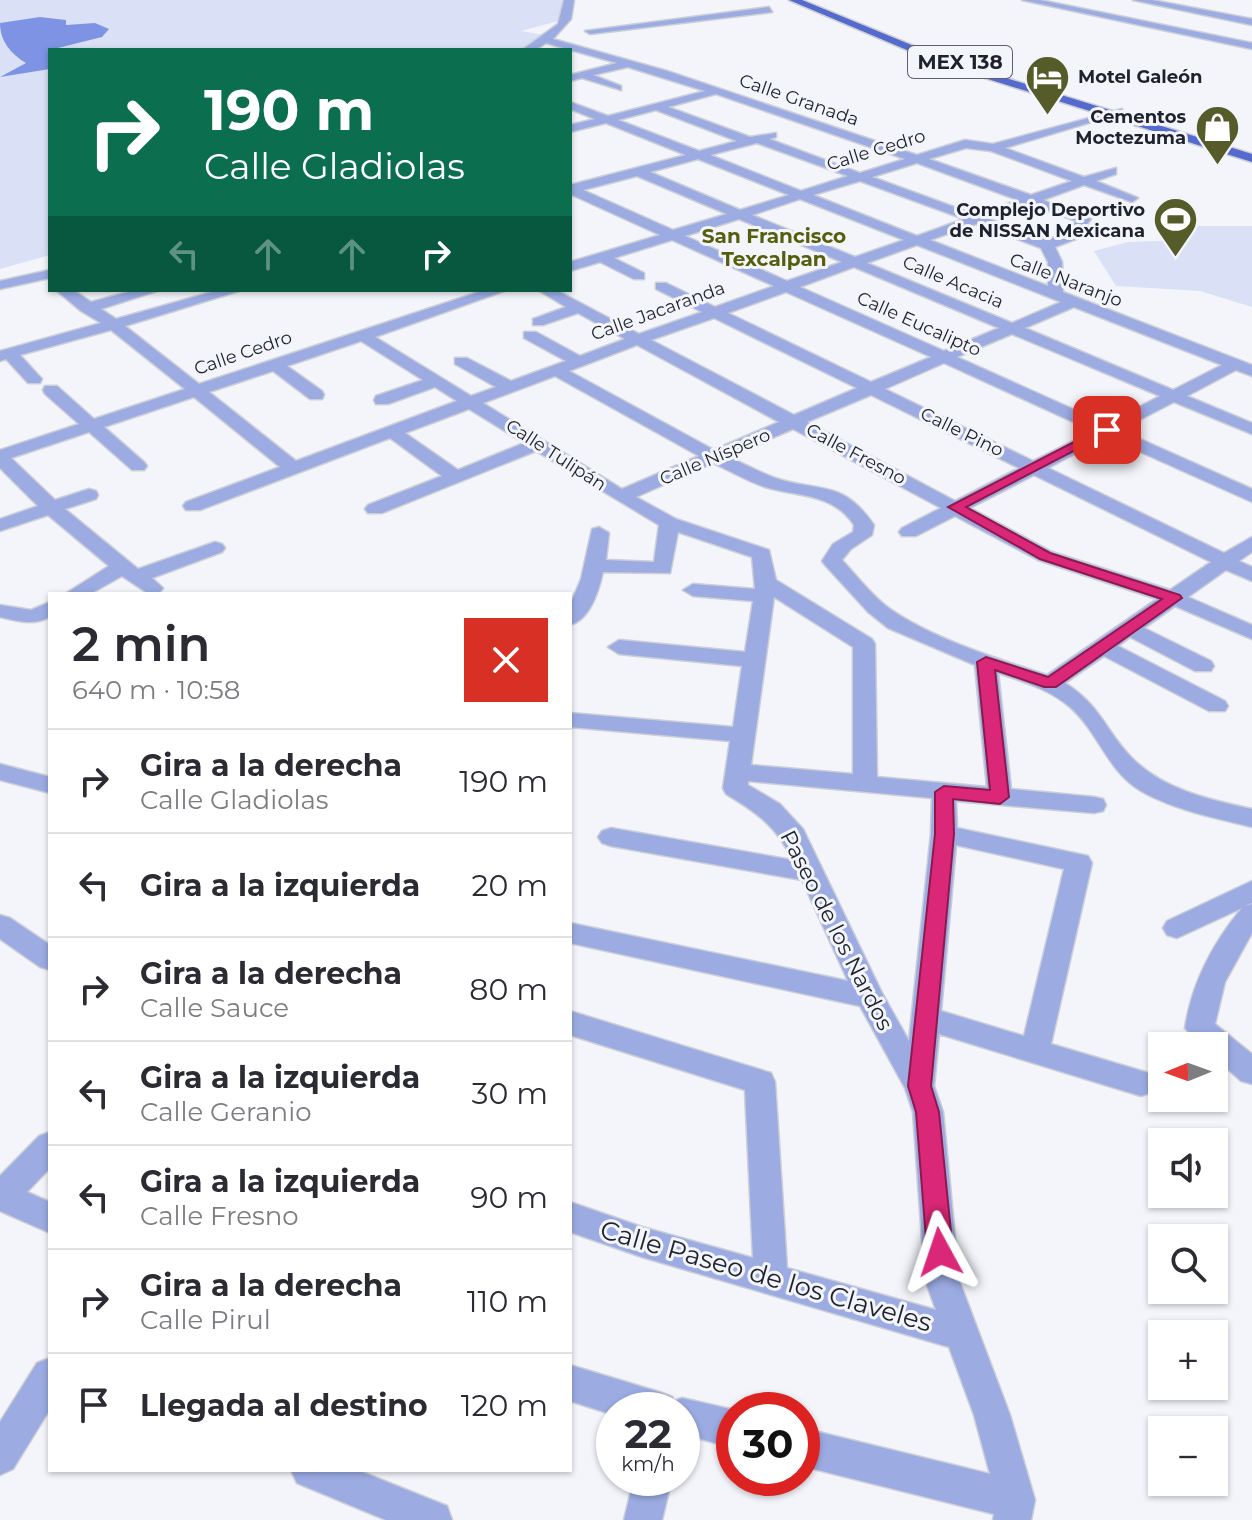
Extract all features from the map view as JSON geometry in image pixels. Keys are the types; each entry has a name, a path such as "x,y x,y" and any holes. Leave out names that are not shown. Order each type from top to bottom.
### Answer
{"main road":[{"name":"MEX 138","path":"807,0 956,60 1252,158"},
{"name":"MEX 138","path":"782,5 936,59 1252,151"}],"street":[{"path":"531,48 545,40 569,18 569,0"},
{"path":"1027,0 1252,46 1250,60"},
{"path":"1138,0 1252,24"},
{"path":"1170,6 1192,0"},
{"path":"590,31 782,5"},
{"path":"1192,46 1252,24"},
{"name":"Calle Granada","path":"545,40 631,63 716,91 1084,219 1071,236 1047,245"},
{"path":"573,78 631,63"},
{"path":"573,78 617,88"},
{"path":"573,78 583,91"},
{"path":"572,128 716,91"},
{"name":"Calle Naranjo","path":"572,106 1244,368"},
{"path":"658,107 860,176 1047,245 1055,262 1056,295"},
{"path":"993,148 1113,112"},
{"path":"572,190 842,116"},
{"path":"860,140 880,133"},
{"name":"Calle Cedro","path":"605,250 622,251 965,144 993,148"},
{"path":"993,148 1132,198"},
{"name":"Calle Jacaranda","path":"193,506 639,339 1112,171"},
{"name":"Calle Acacia","path":"639,172 1252,429"},
{"name":"Calle Eucalipto","path":"572,190 1252,496"},
{"path":"572,266 605,250 639,276"},
{"path":"0,285 48,277"},
{"name":"Calle Pino","path":"661,286 1252,575"},
{"path":"66,292 115,325 293,468"},
{"path":"86,308 146,292"},
{"path":"4,354 228,292"},
{"name":"Calle Cedro","path":"0,457 360,334 494,292"},
{"name":"Calle Fresno","path":"549,292 1045,556 1174,598 1252,633"},
{"name":"Calle Níspero","path":"621,496 1014,330 1073,302"},
{"path":"579,308 534,329 580,362"},
{"name":"Calle Tulipán","path":"360,334 669,523 762,554 765,589"},
{"path":"4,354 34,379"},
{"path":"461,361 511,388"},
{"path":"274,364 316,395"},
{"path":"909,532 1173,396 1244,368"},
{"path":"556,370 714,457 769,482 828,495 851,506 864,525 862,535 846,542 836,551 832,561 875,608 896,623 986,662 1050,683 1080,703 1121,761 1149,785 1209,808 1252,818"},
{"path":"382,400 437,381"},
{"path":"51,390 138,466"},
{"path":"392,432 455,476"},
{"path":"375,509 538,444"},
{"path":"0,457 52,508 137,577"},
{"path":"0,490 23,482"},
{"path":"0,525 89,495"},
{"path":"595,565 663,569 669,523"},
{"path":"572,617 580,609 595,565 599,533"},
{"path":"1050,683 1252,543"},
{"path":"82,592 137,577 215,548"},
{"path":"693,590 765,589 864,644 865,784"},
{"path":"765,589 738,772 1094,805"},
{"path":"0,611 34,617 48,609"},
{"path":"1128,628 1203,666"},
{"path":"619,647 754,660"},
{"path":"1104,647 1217,706"},
{"path":"986,662 1000,797"},
{"path":"572,720 743,735"},
{"path":"0,772 45,778"},
{"name":"Paseo de los Nardos","path":"738,772 735,788 771,810 794,835 869,997 919,1086"},
{"path":"820,1452 1014,1510 992,1415 942,1280 928,1112 919,1086 944,834 944,792"},
{"path":"944,834 1079,863 1035,1051"},
{"path":"611,837 810,872"},
{"path":"1177,928 1252,891"},
{"path":"1252,914 1210,980 1202,999 1200,1028 1252,1072"},
{"path":"0,925 48,958"},
{"path":"572,933 869,997"},
{"path":"928,1019 1141,1083"},
{"path":"572,1024 760,1082 771,1280"},
{"path":"48,1148 1,1196 48,1217"},
{"name":"Calle Paseo de los Claveles","path":"572,1218 771,1280 962,1334"},
{"path":"0,1456 48,1379"},
{"path":"572,1384 600,1392"},
{"path":"315,1472 433,1520"},
{"path":"643,1520 649,1496"}],"shaded area":[{"path":"0,0 562,0 562,20 521,31 544,35 524,48 48,48 48,256 0,269"},
{"name":"Complejo Deportivo de NISSAN Mexicana","path":"1172,226 1252,226 1252,307 1200,291 1116,286 1094,251 1128,242 1181,240"}],"water":[{"path":"40,17 66,20 66,25 95,23 109,29 102,37 48,48 48,69 0,77 26,63 7,46 0,23"}],"place":[{"name":"Motel Galeón","path":"1047,116"},
{"name":"Cementos Moctezuma","path":"1217,166"},
{"name":"Complejo Deportivo de NISSAN Mexicana","path":"1176,259"}],"district":[{"name":"San Francisco Texcalpan","path":"774,248"}],"route":[{"path":"940,1252 928,1112 919,1086 944,834 944,792 1000,797 986,662 1050,683 1174,598 1045,556 955,507 1107,430"}]}
